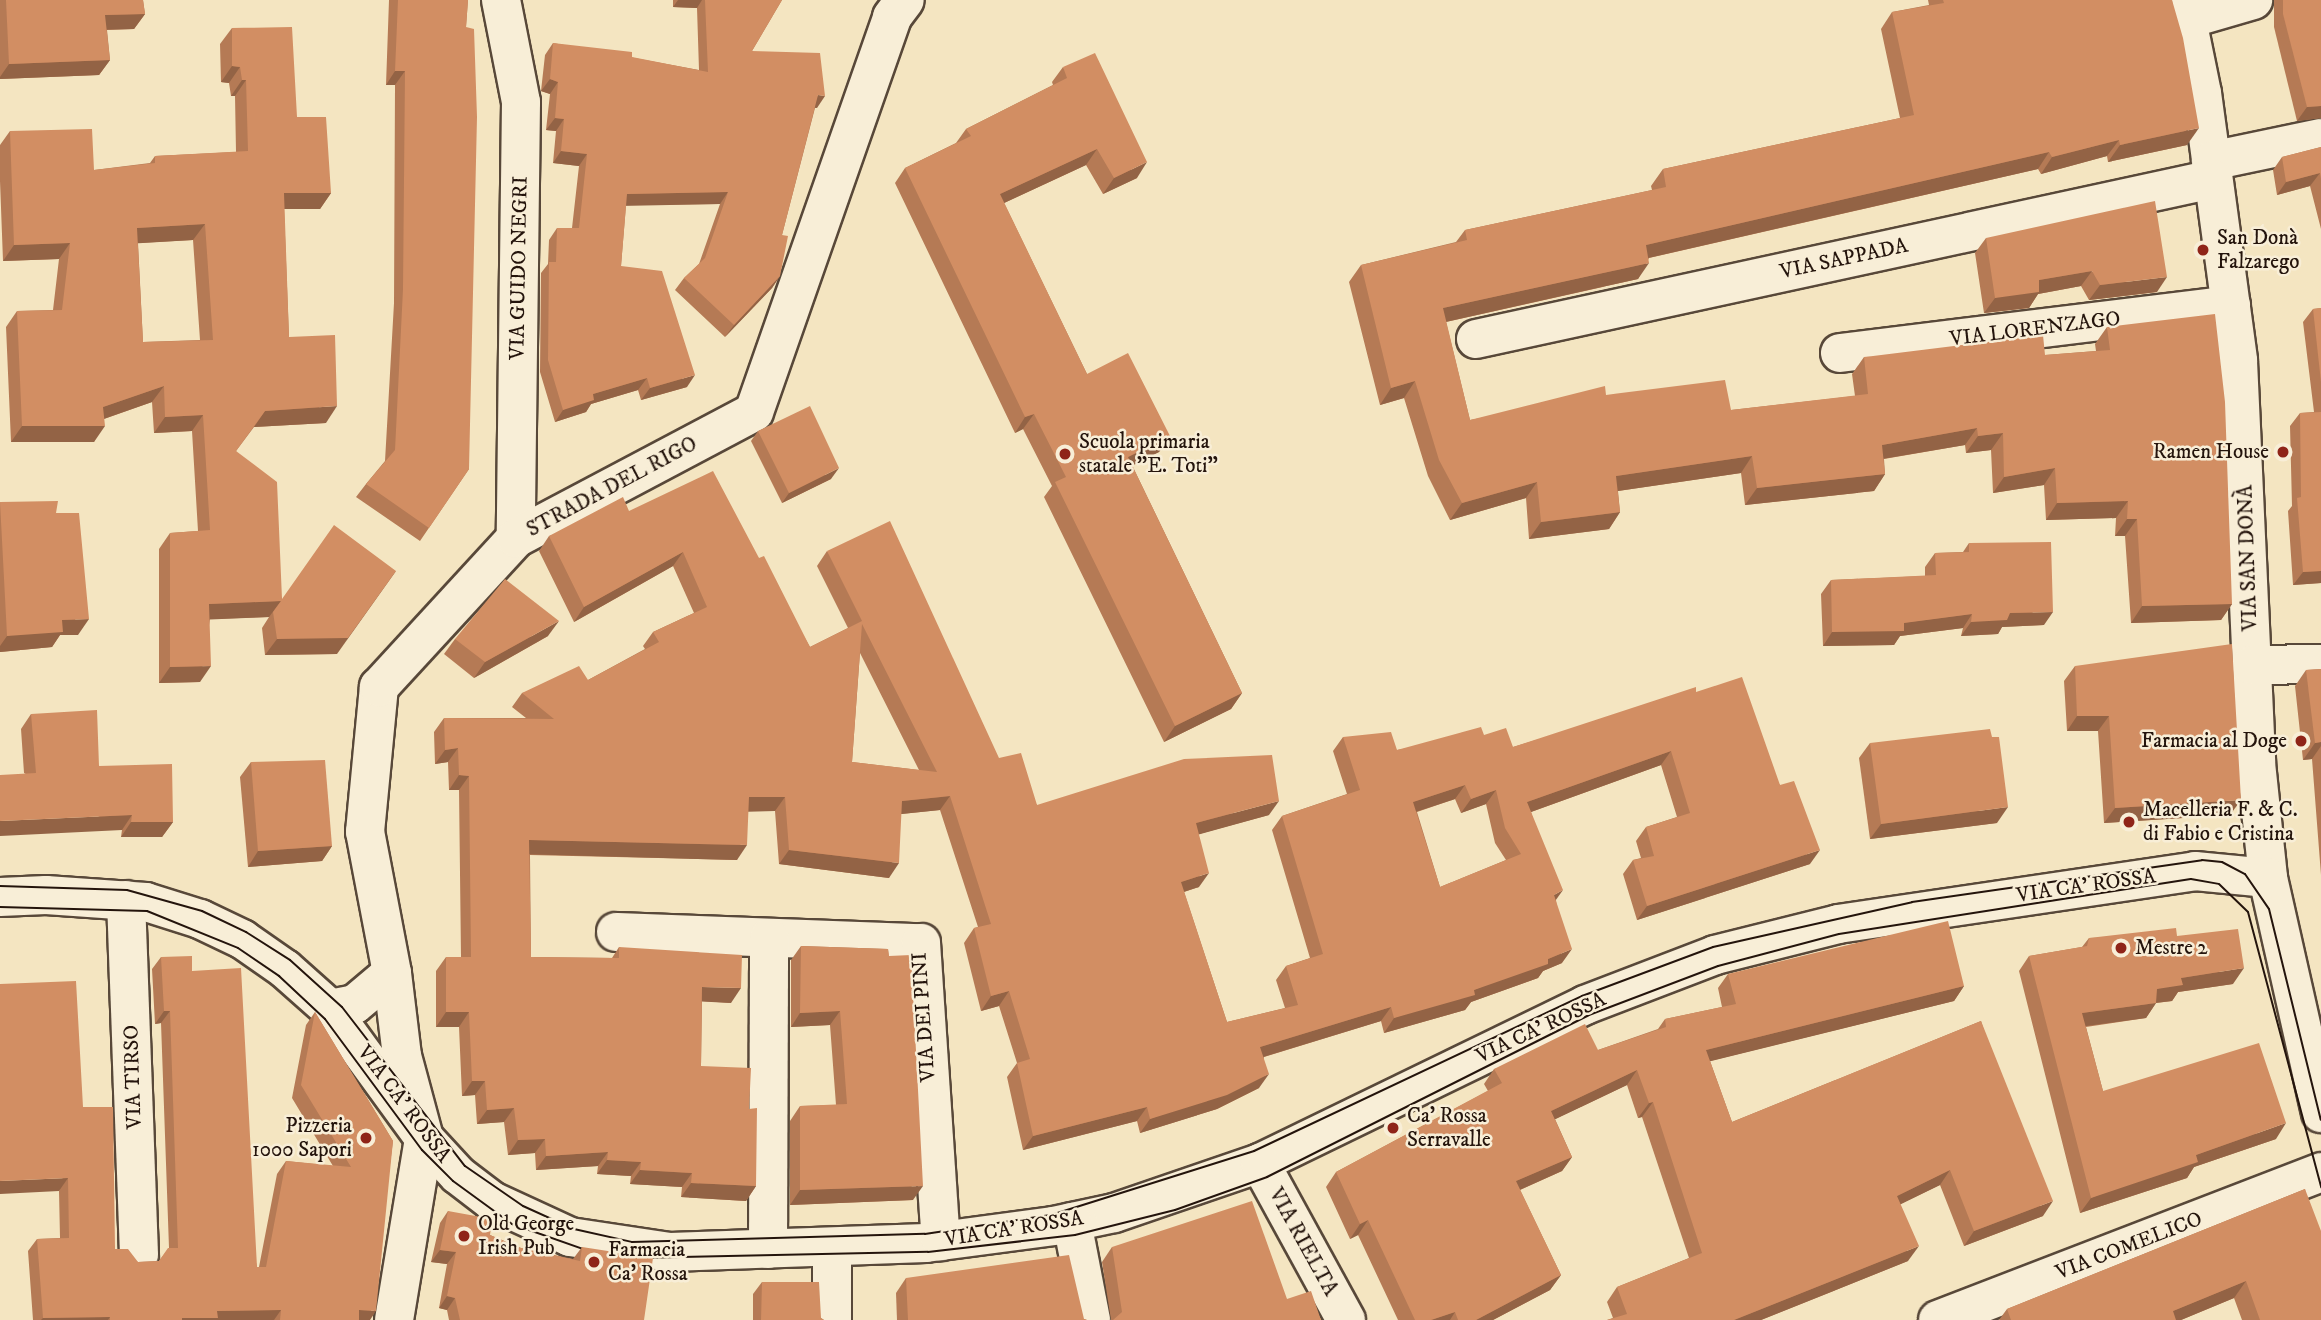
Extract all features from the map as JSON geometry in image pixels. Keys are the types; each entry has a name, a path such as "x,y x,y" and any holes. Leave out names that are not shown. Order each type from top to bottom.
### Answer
{"street":[{"name":"VIA GUIDO NEGRI","path":"502,0 521,102 516,538"},
{"path":"2186,9 2253,0"},
{"name":"STRADA DEL RIGO","path":"424,1138 402,1056 392,973 365,832 379,687 516,538 754,412 895,6"},
{"name":"VIA SAN DONÀ","path":"2186,9 2231,305 2243,426 2256,763 2268,878 2321,1114"},
{"name":"VIA SAPPADA","path":"1476,339 2212,170 2321,138"},
{"name":"VIA LORENZAGO","path":"1840,354 2231,305"},
{"path":"2252,665 2321,664"},
{"name":"VIA CA' ROSSA","path":"0,897 126,900 200,919 242,939 285,969 330,1009 424,1138 458,1175 492,1201 570,1237 670,1252 832,1248 941,1241 1072,1222 1178,1194 1260,1163 1585,1005 1752,945 1900,913 2196,871 2268,878"},
{"name":"VIA TIRSO","path":"126,900 139,1255"},
{"name":"VIA DEI PINI","path":"616,932 921,943 941,1241"},
{"path":"768,1249 769,938"},
{"path":"330,1009 355,1004 392,973"},
{"path":"394,1320 424,1138"},
{"name":"VIA RIELTA","path":"1260,1163 1346,1320"},
{"name":"VIA COMELICO","path":"1938,1320 2321,1172"},
{"path":"1072,1222 1091,1320"},
{"path":"832,1248 832,1320"}],"building":[{"path":"6,0 143,0 145,14 105,15 110,60 9,64"},
{"path":"398,0 468,0 466,27 474,29 477,117 469,469 429,528 366,484 395,450 403,289 405,71 395,71"},
{"path":"705,0 782,0 752,51 820,53 825,96 818,95 782,235 788,236 780,276 734,325 684,278 705,258 728,192 627,194 621,266 662,271 695,375 650,388 647,378 593,394 594,400 563,410 548,360 549,262 556,262 557,228 579,228 587,154 561,151 564,119 555,118 558,82 550,79 553,43 632,52 632,57 708,72"},
{"path":"1943,0 2172,0 2183,38 2199,128 2120,145 2119,140 2052,157 2049,152 1646,245 1649,263 1443,308 1470,420 1605,386 1606,395 1725,380 1731,410 1868,394 1864,357 2043,335 2045,355 2110,350 2107,327 2215,314 2225,402 2232,604 2142,606 2137,519 2127,519 2128,501 2057,503 2055,468 2004,477 2003,433 1978,436 1977,428 1882,445 1885,474 1757,488 1752,456 1616,476 1620,512 1541,522 1537,482 1462,503 1439,460 1415,381 1391,388 1361,265 1467,240 1465,230 1666,187 1663,169 1914,115 1892,12 1944,3"},
{"path":"2283,0 2321,0 2321,106 2307,107 2283,14"},
{"path":"292,27 297,117 326,117 331,193 284,193 289,337 335,335 337,406 265,411 236,451 277,482 282,599 334,525 396,571 348,638 277,639 273,612 281,601 209,604 211,666 170,667 170,533 210,530 203,415 165,417 164,386 103,407 105,426 22,426 17,311 62,310 70,243 14,245 10,131 92,129 94,170 155,163 155,156 248,151 246,80 242,80 240,67 232,66 232,28","holes":["205,224 213,340 143,342 137,228"]},
{"path":"1095,53 1147,162 1114,178 1097,149 1000,194 1087,374 1128,353 1170,436 1128,457 1242,693 1175,726 1055,482 1066,477 1034,414 1025,417 905,168 971,136 966,129 1067,78 1063,67"},
{"path":"2321,147 2321,179 2320,173 2286,182 2282,157"},
{"path":"2155,201 2167,277 2100,285 2092,271 2039,280 2039,292 1995,298 1986,238"},
{"path":"2321,308 2321,382 2313,309"},
{"path":"810,406 839,468 789,493 758,431"},
{"path":"2321,412 2321,571 2303,572 2297,498 2301,497 2300,413"},
{"path":"713,471 759,558 764,556 810,647 862,621 827,551 890,521 999,758 1021,753 1037,805 1184,759 1272,755 1279,801 1196,823 1209,873 1181,882 1227,1022 1298,1005 1286,966 1323,954 1282,816 1360,790 1343,737 1391,732 1397,750 1481,727 1484,735 1506,728 1513,747 1696,687 1696,692 1742,677 1780,785 1794,781 1820,850 1647,906 1633,860 1654,856 1646,827 1690,813 1671,751 1527,802 1563,890 1554,895 1572,949 1548,959 1548,964 1474,990 1475,995 1394,1018 1391,1007 1260,1047 1269,1074 1227,1095 1150,1119 1147,1107 1033,1136 1017,1063 1030,1059 1009,991 991,996 974,928 991,924 950,796 902,801 899,863 789,850 785,797 749,797 747,845 529,840 531,957 619,958 619,947 742,955 741,988 702,987 701,1066 751,1068 749,1109 757,1108 756,1186 691,1183 692,1173 640,1170 641,1162 607,1160 608,1152 546,1156 545,1139 518,1140 514,1108 487,1110 485,1081 472,1081 469,1012 446,1012 446,957 471,957 469,776 459,775 458,748 445,750 444,718 554,719 522,693 579,666 588,680 659,642 653,632 707,607 683,552 584,607 549,536 623,497 629,511","holes":["862,624 937,772 852,762","1465,785 1471,799 1496,790 1505,828 1521,854 1440,887 1413,802"]},
{"path":"58,501 56,513 79,513 89,619 62,620 63,632 7,636 0,502"},
{"path":"2051,542 2053,612 2010,613 2007,620 1971,622 1972,614 1904,623 1904,631 1832,632 1831,580 1936,575 1935,553 1969,552 1969,543"},
{"path":"505,579 559,621 485,662 455,639"},
{"path":"2232,644 2241,800 2115,808 2109,716 2077,716 2075,666"},
{"path":"2321,669 2321,742 2315,743 2306,670"},
{"path":"97,710 99,766 172,764 173,822 131,822 132,815 0,821 0,775 36,773 31,714"},
{"path":"1990,729 1992,737 1999,737 2008,807 1881,824 1870,743"},
{"path":"325,760 332,846 258,851 251,762"},
{"path":"1948,921 1964,986 1706,1050 1732,1122 1981,1021 2053,1201 1974,1231 1950,1170 1897,1196 1919,1246 1734,1320 1607,1320 1627,1314 1617,1287 1702,1253 1653,1102 1649,1103 1637,1070 1551,1111 1572,1157 1516,1181 1561,1275 1476,1320 1458,1320 1455,1312 1431,1320 1415,1320 1368,1220 1360,1224 1336,1172 1502,1083 1494,1069 1585,1024 1598,1050 1666,1027 1665,1019 1736,1004 1728,974"},
{"path":"2176,928 2177,936 2238,929 2244,968 2181,978 2183,985 2157,989 2156,1003 2082,1013 2103,1091 2259,1043 2286,1123 2196,1155 2198,1162 2091,1198 2029,956 2087,946 2089,938"},
{"path":"801,946 888,949 889,956 911,955 923,1186 800,1190 800,1106 847,1104 840,1011 800,1013"},
{"path":"192,956 192,971 241,968 257,1267 266,1267 286,1161 351,1167 301,1085 315,1012 393,1141 376,1311 359,1310 359,1320 280,1320 281,1310 217,1311 218,1318 182,1320 43,1318 37,1239 69,1238 68,1178 0,1181 0,984 76,981 83,1107 113,1107 115,1249 128,1249 138,1262 159,1261 168,1248 178,1248 170,1011 164,1011 161,957"},
{"path":"2305,1189 2321,1231 2321,1320 2260,1320 2246,1281 2173,1311 2176,1320 2011,1320 2007,1309"},
{"path":"1252,1201 1287,1299 1311,1291 1321,1320 1113,1320 1122,1312 1112,1247"},
{"path":"448,1211 492,1219 490,1235 521,1248 580,1261 582,1247 653,1258 644,1320 460,1320 455,1298 447,1296 456,1252 440,1250"},
{"path":"1069,1255 1084,1319 1087,1320 908,1320 906,1278"},
{"path":"762,1282 819,1282 821,1318 824,1320 761,1320"}],"tram line":[{"path":"0,886 127,890 202,911 246,932 290,960 342,1007 465,1166 523,1206 574,1229 632,1242 925,1234 1051,1215 1254,1151 1582,996 1713,947 1912,902 2202,860 2222,862 2245,874 2269,909 2321,1120"},
{"path":"634,1258 928,1252 1075,1235 1175,1210 1267,1177 1589,1015 1718,966 1839,934 2191,879 2219,884 2248,912 2321,1187"},
{"path":"0,907 147,911 238,948 279,976 325,1019 422,1150 453,1181 512,1224 600,1255"}],"place":[{"name":"San Donà Falzarego","path":"2203,250"},
{"name":"Ramen House","path":"2283,452"},
{"name":"Scuola primaria statale \"E. Toti\"","path":"1065,454"},
{"name":"Farmacia al Doge","path":"2301,741"},
{"name":"Macelleria F. & C. di Fabio e Cristina","path":"2129,822"},
{"name":"Mestre 2","path":"2121,948"},
{"name":"Ca' Rossa Serravalle","path":"1393,1128"},
{"name":"Pizzeria 1000 Sapori","path":"366,1138"},
{"name":"Old George Irish Pub","path":"464,1236"},
{"name":"Farmacia Ca' Rossa","path":"594,1262"}]}
